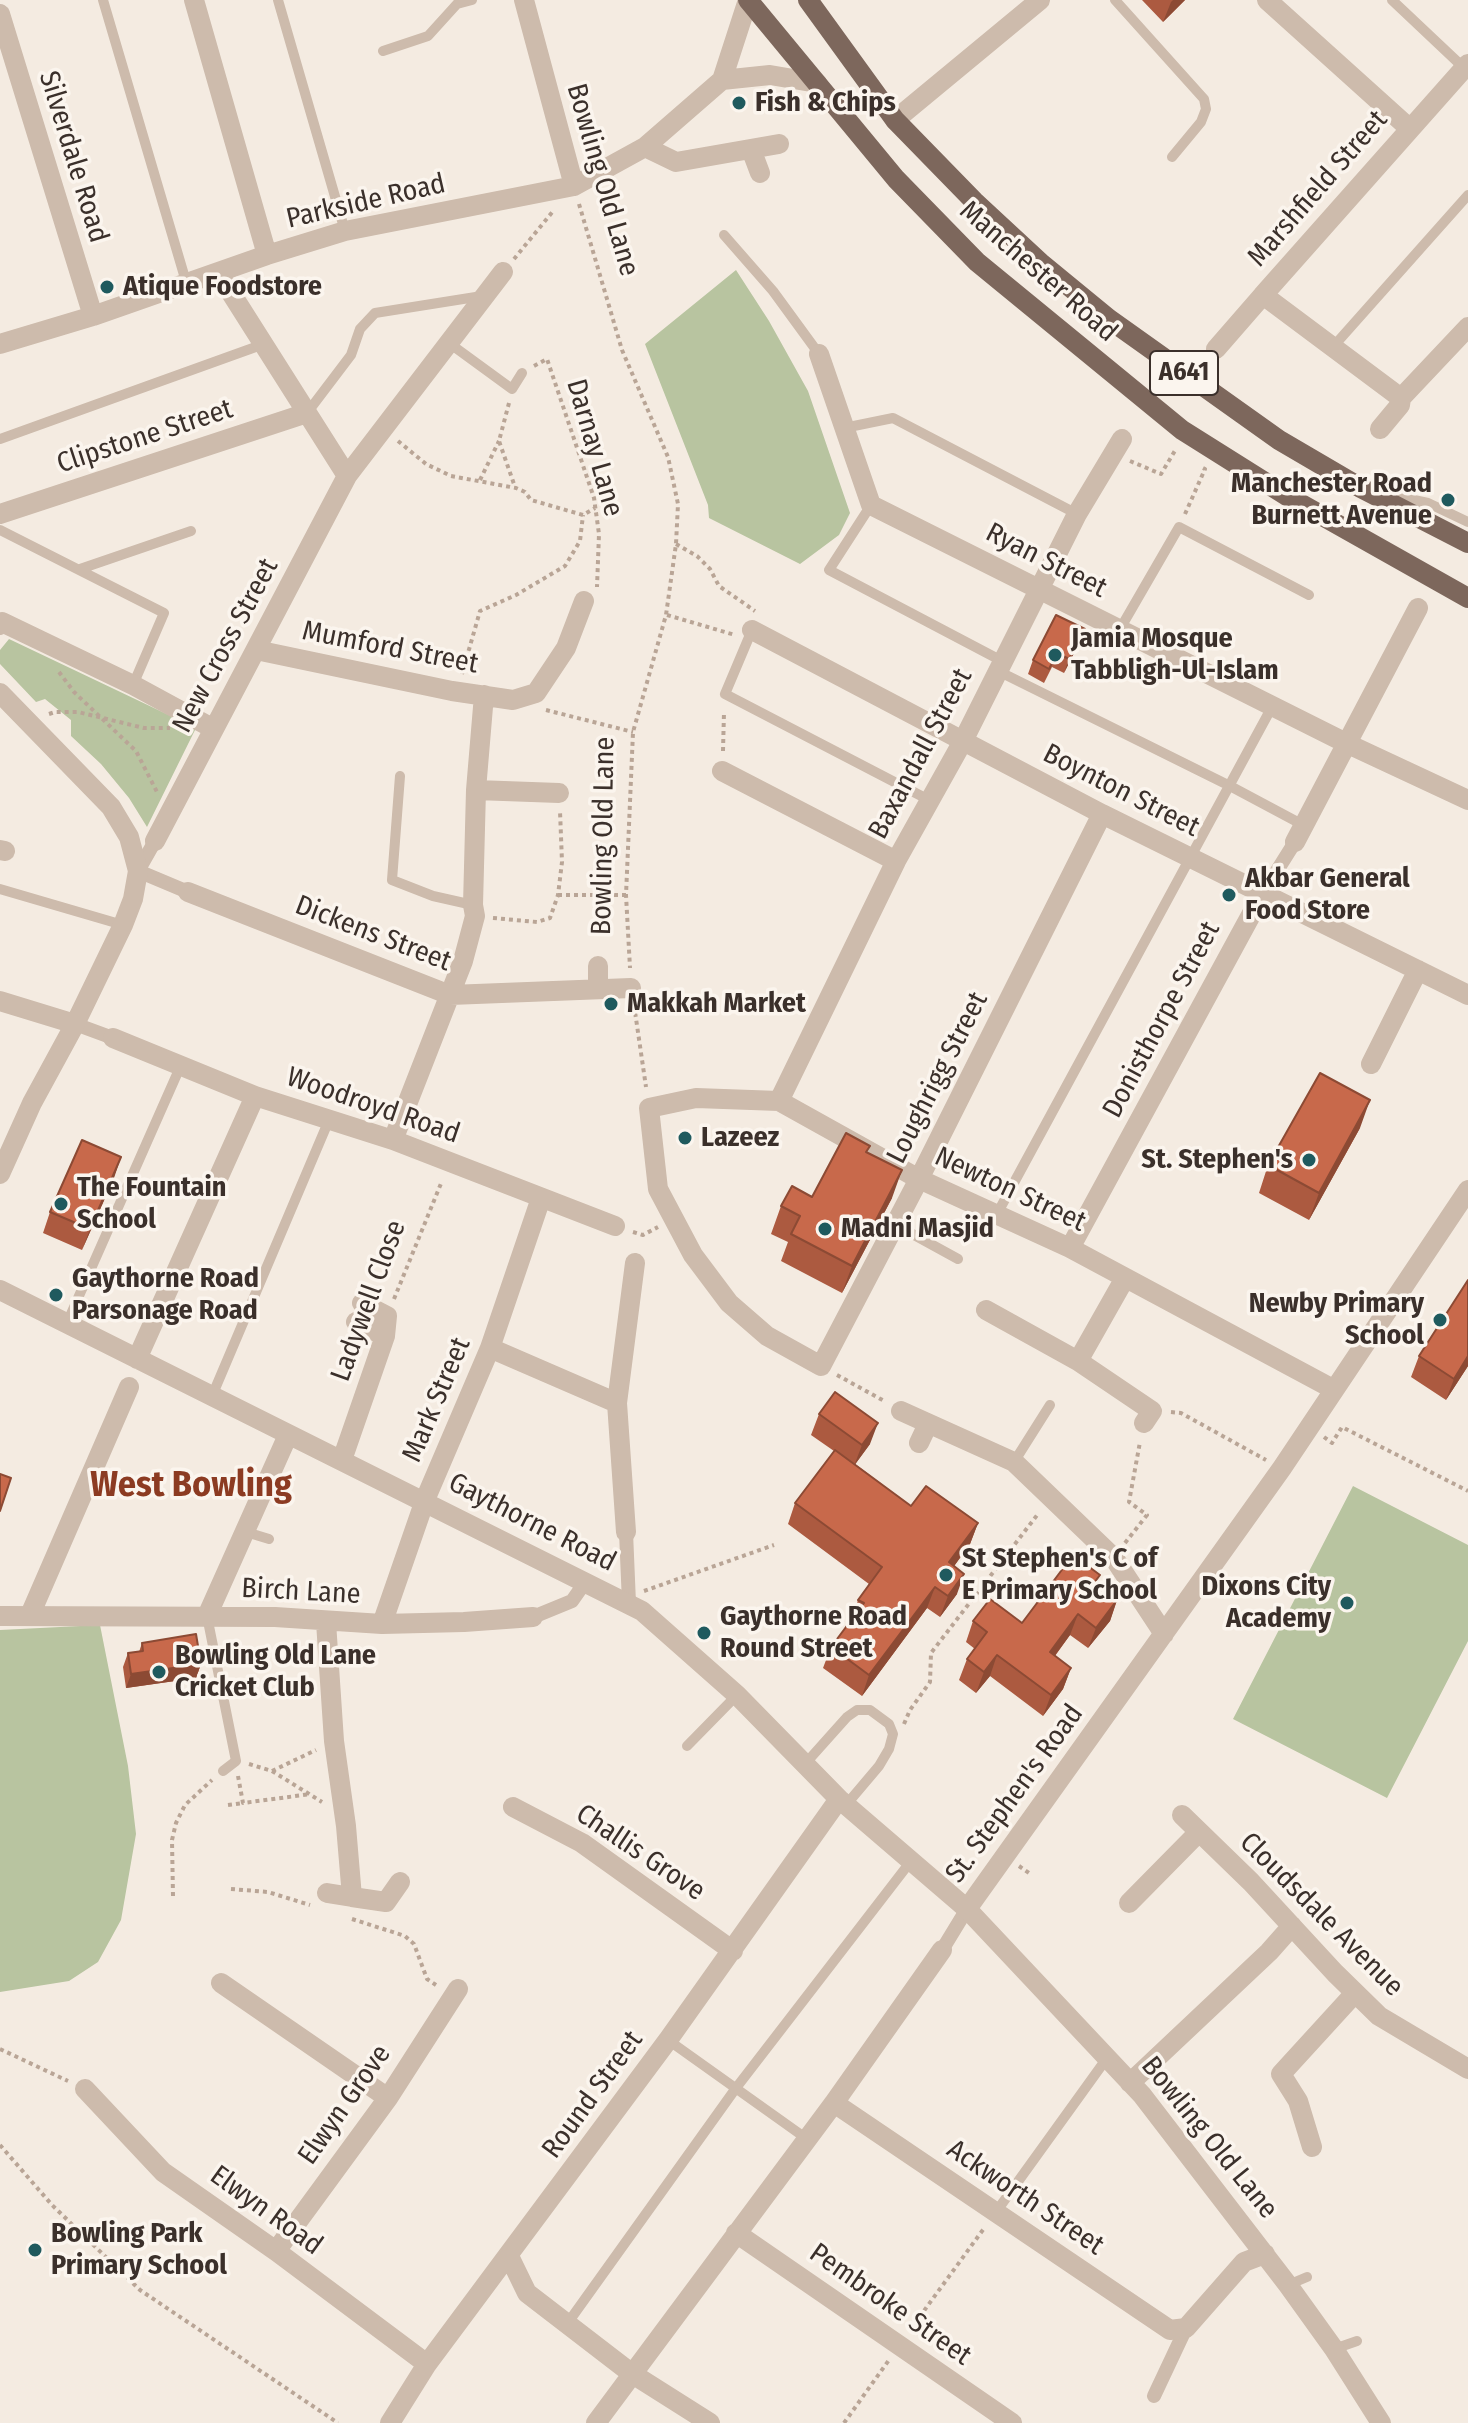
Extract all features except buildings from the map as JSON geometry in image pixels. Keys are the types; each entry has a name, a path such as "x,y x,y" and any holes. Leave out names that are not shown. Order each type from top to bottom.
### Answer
{"main road":[{"name":"Manchester Road","path":"748,0 896,179 977,262 1186,433 1287,496 1468,598"},
{"name":"Manchester Road","path":"808,0 895,120 1017,243 1109,319 1279,440 1361,488 1468,543"}],"street":[{"path":"194,0 267,255"},
{"name":"Bowling Old Lane","path":"524,0 574,186"},
{"path":"748,0 722,80 770,75 817,83"},
{"path":"895,120 1016,8 1040,0"},
{"path":"1267,0 1409,128"},
{"name":"Silverdale Road","path":"0,14 93,316"},
{"name":"Marshfield Street","path":"1401,398 1263,295 1466,66"},
{"name":"Parkside Road","path":"2,338 93,316 345,231 574,186 645,147 722,80"},
{"path":"645,147 676,162 779,144"},
{"path":"751,149 760,173"},
{"name":"New Cross Street","path":"0,1174 32,1103 123,925 133,899 138,871 347,476 503,272"},
{"path":"219,274 347,476"},
{"path":"1216,349 1263,295"},
{"path":"1380,429 1400,405 1401,398 1468,327"},
{"path":"819,354 871,505"},
{"name":"Clipstone Street","path":"0,514 307,413"},
{"name":"Baxandall Street","path":"779,1101 896,861 963,741 1077,514 1117,446"},
{"name":"Ryan Street","path":"871,505 1348,744 1468,800"},
{"path":"513,700 536,693 566,648 591,594"},
{"name":"Donisthorpe Street","path":"1070,1248 1263,893 1300,834 1418,608"},
{"path":"0,625 2,622 133,685 214,729"},
{"name":"Boynton Street","path":"750,635 1468,995"},
{"name":"Mumford Street","path":"256,650 452,691 513,700"},
{"path":"0,693 111,807 129,837 138,871"},
{"path":"393,1140 463,961 474,910 476,790 484,695"},
{"path":"722,771 896,861"},
{"path":"476,790 559,793"},
{"name":"Loughrigg Street","path":"821,1366 896,1225 1102,814"},
{"name":"Dickens Street","path":"138,871 450,995 631,988"},
{"path":"598,966 598,989"},
{"path":"1371,1064 1418,970"},
{"path":"0,1001 113,1038"},
{"name":"Woodroyd Road","path":"113,1038 255,1096 393,1140 615,1226"},
{"path":"30,1615 129,1387 137,1359 255,1096"},
{"name":"Newton Street","path":"649,1108 696,1098 779,1101 919,1179 1070,1248 1333,1389"},
{"path":"649,1108 658,1189 693,1255 729,1303 767,1336 821,1366"},
{"name":"St. Stephen's Road","path":"596,2423 834,2103 942,1950 967,1909 1282,1468 1468,1190"},
{"name":"Mark Street","path":"382,1624 425,1500 490,1348 541,1198"},
{"path":"628,1600 617,1403 635,1263"},
{"path":"1078,1361 1125,1278"},
{"name":"Gaythorne Road","path":"0,1290 288,1435 628,1600 737,1695 843,1802 967,1909"},
{"path":"986,1310 1078,1361 1148,1417"},
{"path":"359,1313 386,1326"},
{"name":"Ladywell Close","path":"342,1460 386,1326"},
{"path":"490,1348 617,1403"},
{"path":"901,1411 1014,1462 1114,1558 1164,1634"},
{"path":"919,1443 928,1424"},
{"path":"207,1616 288,1435"},
{"name":"Birch Lane","path":"0,1616 275,1617 382,1624 464,1622 533,1617 572,1601 586,1581"},
{"path":"326,1622 334,1741 346,1826 346,1906"},
{"name":"Round Street","path":"390,2423 427,2364 843,1802"},
{"name":"Challis Grove","path":"513,1807 582,1843 733,1951"},
{"name":"Cloudsdale Avenue","path":"1182,1815 1379,2016 1466,2063"},
{"path":"1129,1903 1199,1832"},
{"path":"319,1899 346,1906 386,1902 400,1882"},
{"name":"Bowling Old Lane","path":"967,1909 1130,2083 1265,2254 1297,2281 1334,2349 1381,2423"},
{"path":"1130,2083 1269,1952 1292,1926"},
{"path":"221,1983 388,2098"},
{"name":"Elwyn Grove","path":"276,2251 388,2098 454,1992"},
{"path":"1312,2147 1298,2101 1281,2074 1355,1993"},
{"name":"Elwyn Road","path":"85,2089 163,2172 276,2251 427,2364"},
{"name":"Ackworth Street","path":"834,2103 1170,2330 1186,2328"},
{"name":"Pembroke Street","path":"736,2233 1012,2423"},
{"path":"1154,2396 1186,2328 1244,2262 1265,2254"},
{"path":"509,2256 527,2293 631,2373 710,2423"}],"lane":[{"path":"103,0 187,285"},
{"path":"278,0 345,231"},
{"path":"383,51 428,36 457,4 472,0"},
{"path":"1115,0 1204,99 1206,109 1201,122 1172,157"},
{"path":"1392,0 1466,66"},
{"path":"1332,348 1468,195"},
{"path":"724,235 773,291 819,354"},
{"path":"307,413 351,355 360,329 375,313 485,296"},
{"path":"449,343 512,389 522,373"},
{"path":"0,439 264,344"},
{"path":"844,428 893,418 1077,514"},
{"path":"1361,488 1428,503 1468,522"},
{"path":"871,505 829,570 1000,666 1230,786 1300,834"},
{"path":"1120,629 1179,527 1309,595"},
{"path":"0,530 164,613 133,685"},
{"path":"80,569 191,531"},
{"path":"750,635 725,694 931,801"},
{"path":"997,1214 1273,705"},
{"path":"400,776 392,880 474,910"},
{"path":"0,889 123,925"},
{"path":"67,1323 181,1065"},
{"path":"212,1396 329,1120"},
{"path":"896,1225 958,1259"},
{"path":"1014,1462 1050,1405"},
{"path":"246,1532 269,1539"},
{"path":"207,1616 236,1761 223,1771"},
{"path":"687,1746 737,1695"},
{"path":"805,1764 857,1710 870,1710 889,1724 893,1734 879,1766 843,1802"},
{"path":"567,2324 736,2088 911,1861"},
{"path":"668,2040 807,2139"},
{"path":"996,2212 1107,2058"},
{"path":"1334,2349 1357,2341"}],"path":[{"path":"503,272 574,186"},
{"name":"Bowling Old Lane","path":"574,186 622,350 668,457 678,504 666,615 633,732 626,895 631,988 649,1108"},
{"name":"Darnay Lane","path":"522,373 547,359 574,436 595,508 599,534 591,594"},
{"path":"480,480 499,441 512,389"},
{"path":"384,428 426,464 451,476 516,488 525,492 531,500 583,515 595,508"},
{"path":"1117,446 1161,474 1186,433"},
{"path":"499,441 516,488"},
{"path":"452,691 468,657 480,611 516,595 565,566 580,541 583,515"},
{"path":"666,615 750,635 760,614 719,586 710,569 697,556 676,544"},
{"path":"50,645 57,670 74,692 136,751 153,786 171,812"},
{"path":"722,771 725,694"},
{"path":"548,711 555,698"},
{"path":"513,700 633,732"},
{"path":"29,723 55,712 78,712 144,728 178,728 192,718"},
{"path":"474,910 537,922 550,918 558,895 562,862 559,793"},
{"path":"558,895 626,895"},
{"name":"Ladywell Close","path":"386,1326 449,1161"},
{"path":"615,1226 643,1235 674,1219"},
{"path":"821,1366 901,1411"},
{"path":"1114,1558 1147,1515 1129,1502 1148,1417 1181,1413 1282,1468"},
{"path":"1309,1428 1332,1443 1342,1427 1468,1491"},
{"path":"899,1736 910,1710 930,1682 931,1653 1052,1496"},
{"path":"628,1600 774,1545"},
{"path":"272,1771 334,1741"},
{"path":"243,1803 236,1761 272,1771 311,1794 338,1813 346,1826"},
{"path":"173,1896 172,1840 176,1823 185,1805 223,1771"},
{"path":"228,1805 311,1794"},
{"path":"940,1856 968,1873 975,1871"},
{"path":"231,1889 319,1899"},
{"path":"346,1906 405,1936 414,1944 427,1979 454,1992"},
{"path":"0,2049 85,2089"},
{"path":"0,2145 52,2205 140,2290 338,2423"},
{"path":"844,2423 996,2212"}],"green space":[{"path":"736,270 808,391 850,513 839,535 800,564 709,518 708,505 645,344"},
{"path":"9,639 196,728 147,827 129,798 101,764 71,736 71,720 45,699 36,702 0,664 0,650"},
{"path":"1353,1486 1468,1545 1468,1641 1387,1798 1233,1719"},
{"path":"100,1625 128,1766 136,1834 121,1920 98,1962 69,1981 0,1992 0,1630"}],"place":[{"name":"Fish & Chips","path":"739,103"},
{"name":"Atique Foodstore","path":"107,287"},
{"name":"Manchester Road Burnett Avenue","path":"1448,500"},
{"name":"Jamia Mosque Tabbligh-Ul-Islam","path":"1055,655"},
{"name":"Akbar General Food Store","path":"1229,895"},
{"name":"Makkah Market","path":"611,1004"},
{"name":"Lazeez","path":"685,1138"},
{"name":"St. Stephen's","path":"1309,1160"},
{"name":"The Fountain School","path":"61,1204"},
{"name":"Madni Masjid","path":"825,1229"},
{"name":"Gaythorne Road Parsonage Road","path":"56,1295"},
{"name":"Newby Primary School","path":"1440,1320"},
{"name":"St Stephen's C of E Primary School","path":"946,1575"},
{"name":"Dixons City Academy","path":"1347,1603"},
{"name":"Gaythorne Road Round Street","path":"704,1633"},
{"name":"Bowling Old Lane Cricket Club","path":"159,1672"},
{"name":"Bowling Park Primary School","path":"35,2250"}],"district":[{"name":"West Bowling","path":"191,1486"}]}
